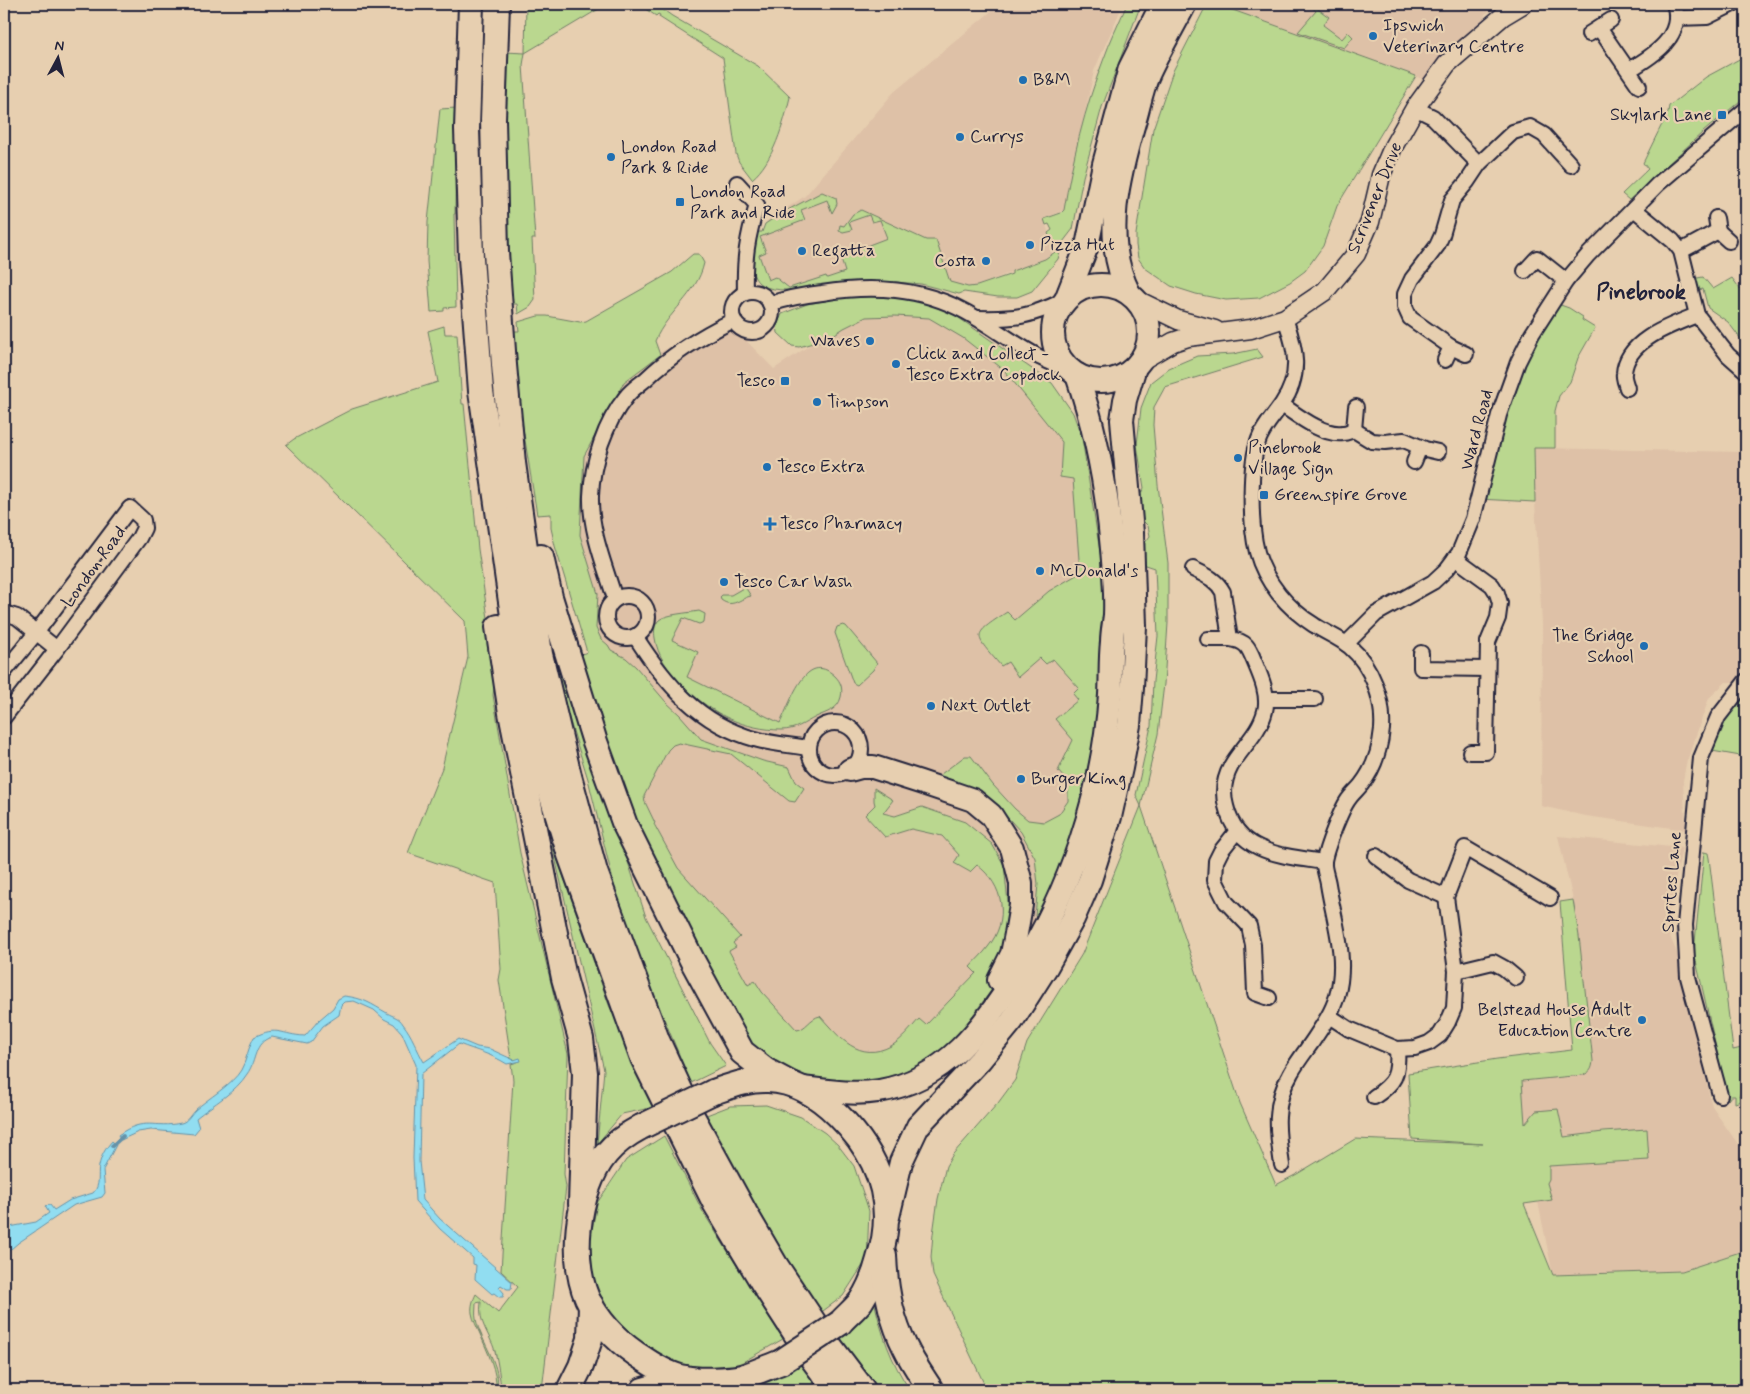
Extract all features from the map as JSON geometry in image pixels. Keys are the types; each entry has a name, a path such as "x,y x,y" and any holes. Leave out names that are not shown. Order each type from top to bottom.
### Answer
{"highway":[{"path":"471,4 466,129 471,258 481,391 518,651 543,767 570,855 643,1058 715,1203 763,1283 809,1354 836,1390"},
{"path":"497,4 494,119 496,252 513,463 540,654 569,776 595,872 658,1040 693,1118 776,1266 826,1341 863,1390"},
{"path":"481,391 477,444 490,571 511,714 564,978 581,1039 585,1073 581,1204 578,1232 580,1273 591,1306 615,1337 634,1353 658,1368 685,1378"},
{"path":"513,463 528,501 550,597 594,740 625,825 693,962 742,1052 765,1070 797,1086 829,1106 861,1140 874,1161 887,1204 885,1280 904,1345 931,1390"},
{"path":"581,1204 605,1155 629,1133 713,1092 737,1084 768,1080 797,1086"},
{"path":"642,1390 685,1378 721,1379 741,1377 781,1362 840,1323 861,1301 874,1275 885,1235"},
{"path":"569,1390 581,1366 590,1340 591,1306"},
{"path":"721,1379 746,1390"}],"main road":[{"path":"1137,365 1127,374 1115,379 1088,380 1073,372 1058,356 1052,334 1056,312 1065,299 1087,246 1104,164 1130,68 1162,4"},
{"path":"885,1235 901,1162 912,1137 928,1114 974,1067 1012,1022 1047,966 1073,919 1090,880 1110,817 1126,742 1132,688 1135,626 1132,542 1122,420 1125,400 1137,365 1148,344 1149,326 1145,314 1122,280 1116,258 1114,219 1124,156 1147,77 1185,4"},
{"path":"1065,299 1077,290 1091,285 1105,284 1118,287 1133,297"},
{"path":"797,1086 836,1092 860,1092 891,1088 912,1082 932,1072 958,1053 996,1007 1028,957 1058,901 1076,856 1095,789 1103,751 1110,696 1115,616 1109,512 1094,431 1073,372"},
{"path":"850,770 861,767 873,767 973,800 991,815 1012,848 1021,883 1021,905 1012,954 1002,977 966,1034 958,1053"}],"street":[{"name":"Scrivener Drive","path":"1137,365 1173,342 1222,332 1251,329 1285,318 1325,291 1356,254 1370,222 1382,175 1393,146 1415,108 1447,64 1503,16 1523,4"},
{"path":"1629,70 1648,58 1668,41 1676,26 1675,11 1707,17 1733,4"},
{"path":"1611,20 1594,31 1629,70 1639,86"},
{"path":"1415,108 1433,118 1479,164"},
{"name":"Ward Road","path":"1346,644 1376,614 1433,582 1456,558 1473,519 1499,415 1518,362 1542,316 1566,281 1588,255 1680,164 1746,108"},
{"path":"1466,354 1451,347 1410,318 1405,307 1405,294 1412,279 1437,246 1452,200 1479,164 1513,132 1530,127 1544,135 1571,165"},
{"path":"737,183 757,205 748,233 745,255 745,293"},
{"path":"1634,209 1673,241 1681,251 1697,315 1728,355 1746,371"},
{"path":"1681,251 1717,224 1729,241"},
{"path":"1525,270 1537,258 1566,281"},
{"path":"770,304 785,298 851,288 901,290 950,304 1041,358 1073,372"},
{"path":"755,292 761,294 770,304 772,311 770,318 767,325 760,330 746,331 734,320 733,306 736,300 745,293 755,292"},
{"name":"Scrivener Drive","path":"1133,297 1178,320 1222,332"},
{"path":"976,318 1006,319 1023,316 1040,312 1065,299"},
{"path":"1627,388 1623,374 1632,351 1661,330 1697,315"},
{"path":"1282,1165 1277,1133 1279,1105 1290,1074 1329,1016 1337,996 1342,971 1341,947 1324,862 1338,821 1348,800 1371,771 1379,749 1382,729 1380,705 1373,681 1362,660 1346,644 1308,622 1289,605 1268,578 1254,537 1252,512 1255,454 1262,434 1282,405 1293,380 1296,357 1292,337 1285,318"},
{"path":"615,599 596,537 591,496 598,453 605,433 627,395 658,367 698,338 734,320"},
{"path":"1445,360 1451,347"},
{"path":"1282,405 1324,430 1337,433 1354,430 1372,441 1404,440 1438,452"},
{"path":"1354,430 1356,407"},
{"path":"1414,462 1420,447"},
{"name":"London Road","path":"4,672 36,633 130,508 143,520 142,532 133,547 4,717"},
{"path":"1456,558 1488,582 1495,589 1499,598 1499,613 1488,642 1486,752 1470,752"},
{"path":"1194,569 1212,578 1223,592 1230,639"},
{"path":"622,596 635,598 642,602 646,608 648,619 642,632 628,638 620,637 610,629 606,623 606,612 609,605 615,599 622,596"},
{"path":"4,613 17,617 57,649"},
{"path":"635,636 668,684 686,701 710,719 732,731 755,739 809,748"},
{"path":"1208,639 1239,640 1247,646 1260,673 1267,699 1260,723 1232,765 1225,781 1224,798 1228,815 1236,832 1258,847 1283,857 1324,862"},
{"path":"1420,653 1421,668 1487,669"},
{"name":"Sprites Lane","path":"1720,1095 1688,977 1685,925 1701,758 1718,717 1746,681"},
{"path":"1267,699 1315,699"},
{"path":"828,724 843,725 851,729 860,742 861,750 856,765 850,770 833,776 819,770 813,764 809,748 810,740 814,733 828,724"},
{"path":"1236,832 1221,851 1216,862 1215,880 1226,902 1249,926 1253,945 1255,993 1270,998"},
{"path":"1329,1016 1349,1029 1398,1049 1415,1048 1428,1043 1440,1035 1454,1008 1456,970 1446,897 1465,848 1550,898"},
{"path":"1376,856 1408,880 1446,897"},
{"path":"1456,970 1492,962 1504,968 1516,978"},
{"path":"1374,1097 1387,1088 1394,1080 1399,1066 1398,1049"}],"shaded area":[{"path":"1000,4 1123,4 1094,71 1064,210 1044,219 1055,252 1045,259 977,286 968,287 878,279 804,286 779,287 764,284 755,254 767,221 805,196 894,92"},
{"path":"1216,4 1501,4 1485,14 1483,23 1427,82 1416,76"},
{"path":"925,308 949,311 1043,375 1052,383 1073,413 1080,439 1096,439 1115,615 1058,901 966,1034 888,1056 779,1040 698,923 610,722 576,518 577,463 600,381 657,354 724,318 774,369 815,342 850,314"},
{"name":"The Bridge School","path":"1534,448 1746,452 1746,668 1737,682 1726,682 1709,698 1686,764 1683,781 1686,830 1586,816 1541,806 1542,624"},
{"name":"Belstead House Adult Education Centre","path":"1558,836 1682,848 1666,927 1690,984 1701,1057 1712,1107 1740,1147 1746,1165 1746,1250 1682,1271 1553,1275 1525,1125 1521,1081 1583,1075 1573,900"}],"green space":[{"path":"526,4 607,4 525,53"},
{"path":"638,4 655,4 672,16 758,66 790,97 781,130 772,152 766,163 752,179 739,162 736,154 723,58 659,17 660,15 656,16"},
{"path":"1127,4 1141,4 1102,107 1083,177 1073,229 1063,242 1058,259 1032,291 1017,297 998,297 964,292 959,294 921,284 867,281 811,289 780,290 768,288 759,283 755,278 752,259 758,232 762,232 765,224 780,214 822,192 836,198 837,204 832,213 827,200 801,210 805,220 760,237 766,252 759,255 768,280 775,277 789,288 845,272 840,256 887,238 880,220 872,222 869,215 849,222 852,230 843,232 839,230 840,225 844,226 853,214 861,210 926,240 936,240 950,282 968,287 977,286 1012,274 1012,271 1045,259 1055,252 1048,233 1052,230 1049,224 1046,225 1044,219 1061,213 1064,210 1075,153 1090,97"},
{"path":"1207,4 1216,4 1416,76 1337,206 1323,246 1305,271 1290,282 1259,298 1226,300 1196,294 1171,286 1145,268 1138,258 1136,234 1153,129 1173,71"},
{"path":"1308,4 1311,4 1329,17 1323,25 1342,39 1348,32 1353,37 1344,48 1298,32 1316,11"},
{"path":"1746,48 1746,96 1703,132 1629,200 1622,194 1648,169 1643,163 1668,112 1669,106 1706,77 1745,56 1742,50"},
{"path":"505,52 525,53 523,65 535,239 532,239 535,300 530,307 518,314 517,304 509,304 502,83"},
{"path":"456,108 454,214 456,307 444,308 444,311 431,312 427,261 428,222 440,109"},
{"path":"693,254 699,254 704,263 695,285 667,321 655,341 660,355 624,382 584,456 580,535 598,594 596,628 601,639 611,650 626,658 636,667 701,739 763,761 789,767 796,782 804,788 795,802 789,801 731,754 679,743 673,745 668,750 644,796 654,824 678,868 740,937 733,943 736,947 729,951 748,985 755,981 762,992 797,1030 820,1016 842,1039 859,1050 880,1050 891,1046 903,1037 919,1019 926,1025 976,973 970,967 988,947 995,937 999,926 1001,903 993,882 986,873 977,865 970,872 954,863 959,855 942,836 911,829 885,837 865,815 875,805 874,788 893,800 883,813 895,816 922,807 965,822 992,844 1004,865 1009,913 993,988 951,1045 901,1082 828,1087 769,1069 742,1035 704,964 629,802 573,649 580,647 582,654 587,652 555,546 551,528 551,514 537,515 512,359 510,331 519,331 518,322 538,316 580,322 586,321 672,272"},
{"path":"1703,277 1713,289 1732,278 1744,294 1746,293 1746,346 1728,322 1708,308 1703,289 1694,291 1691,279"},
{"path":"886,295 913,299 949,311 1052,383 1073,413 1082,438 1109,617 1105,700 1074,847 1039,920 1035,916 1038,884 1035,858 1021,832 997,806 937,777 965,756 971,756 993,785 1028,820 1044,822 1059,814 1068,801 1068,789 1065,779 1058,771 1073,740 1055,719 1078,700 1073,694 1079,688 1053,659 1046,664 1040,658 1018,677 1008,662 1001,666 985,647 980,636 987,626 1007,612 1015,620 1049,591 1080,573 1073,479 1060,477 1062,442 1004,370 963,338 929,318 866,317 827,339 799,347 792,346 778,333 777,325 782,314 807,304 851,296"},
{"path":"1552,302 1569,308 1583,317 1582,320 1595,328 1578,358 1570,382 1559,396 1555,411 1555,448 1534,448 1535,502 1478,499 1499,415"},
{"path":"444,326 445,334 457,334 462,404 464,404 478,549 496,674 493,695 520,853 568,1054 564,1174 566,1187 542,1390 501,1390 495,1351 481,1316 481,1302 476,1303 478,1327 497,1373 498,1382 496,1390 495,1375 491,1362 472,1313 472,1303 476,1294 498,1313 518,1287 501,1271 513,1080 511,1064 520,1061 511,1059 499,980 501,969 495,883 408,853 442,768 468,657 465,621 286,445 352,409 438,382 428,331"},
{"path":"1257,349 1263,357 1165,387 1154,407 1153,425 1158,485 1168,563 1168,623 1158,734 1141,806 1136,795 1151,726 1158,636 1155,568 1143,564 1141,548 1150,536 1148,526 1136,509 1137,500 1144,488 1137,445 1141,408 1151,382 1169,368 1197,356 1233,354"},
{"path":"745,587 751,596 733,603 721,600 720,597 722,595 731,595"},
{"path":"699,611 705,614 704,622 699,624 683,618 672,640 698,652 687,677 780,723 800,682 815,669 824,669 839,681 842,691 840,701 832,710 800,726 781,730 742,724 707,706 683,686 664,663 658,650 655,636 656,624 662,618"},
{"path":"846,626 877,663 873,670 857,685 853,683 835,633 837,627"},
{"path":"554,649 568,679 646,917 710,1043 726,1066 691,1083 623,921 588,779 563,699"},
{"path":"1746,688 1746,757 1712,751 1720,725"},
{"path":"1141,806 1240,1103 1276,1185 1355,1139 1483,1144 1412,1139 1408,1073 1497,1059 1572,1050 1560,902 1573,900 1579,936 1592,1066 1591,1070 1583,1075 1522,1081 1525,1124 1536,1111 1558,1109 1564,1137 1647,1129 1649,1160 1549,1166 1549,1179 1547,1183 1552,1200 1524,1204 1553,1275 1682,1271 1746,1250 1746,1390 987,1390 933,1275 931,1257 933,1234 938,1199 946,1166 953,1154 998,1103 1015,1080 1027,1043 1082,954"},
{"path":"552,844 609,1005 655,1107 622,1114 597,1144 604,1070"},
{"path":"1704,852 1708,853 1709,858 1733,1050 1746,1047 1746,1092 1739,1095 1741,1101 1735,1103 1735,1096 1731,1096 1728,1100 1694,952"},
{"path":"766,1105 801,1117 825,1133 838,1145 854,1166 869,1211 867,1259 843,1296 819,1314 704,1116 730,1106"},
{"path":"664,1136 703,1212 783,1339 741,1363 720,1369 683,1366 619,1330 599,1299 588,1252 597,1203 626,1160"},
{"path":"874,1300 887,1347 897,1369 910,1390 876,1390 835,1338"},
{"path":"801,1362 820,1390 775,1390 760,1382 782,1375"}],"water":[{"path":"344,996 367,1002 400,1020 424,1062 458,1039 477,1047 490,1049 514,1060 520,1058 521,1061 507,1064 490,1055 459,1044 421,1074 419,1161 423,1200 440,1219 512,1282 511,1289 501,1285 499,1287 504,1293 503,1297 492,1294 475,1279 476,1265 473,1264 473,1258 440,1229 415,1201 413,1158 416,1065 402,1033 394,1024 384,1019 374,1010 354,1001 344,1002 341,1005 339,1015 323,1026 311,1042 307,1044 272,1037 261,1043 250,1069 237,1087 196,1118 199,1128 194,1134 151,1130 138,1132 121,1140 118,1135 127,1129 143,1124 172,1124 185,1121 195,1110 237,1075 243,1066 254,1037 262,1033 274,1031 305,1036 333,1008 338,999"},
{"path":"112,1141 116,1145 103,1170 105,1193 102,1197 74,1205 18,1243 4,1255 4,1228 36,1222 49,1213 45,1206 50,1205 54,1210 70,1200 93,1193 98,1184 98,1170 101,1159"}],"waterway":[{"path":"112,1146 123,1136"}],"place":[{"name":"Ipswich Veterinary Centre","path":"1373,36"},
{"name":"B&M","path":"1023,80"},
{"name":"Skylark Lane","path":"1722,115"},
{"name":"Currys","path":"960,137"},
{"name":"London Road Park & Ride","path":"611,157"},
{"name":"London Road Park and Ride","path":"680,202"},
{"name":"Pizza Hut","path":"1030,245"},
{"name":"Regatta","path":"802,251"},
{"name":"Costa","path":"986,261"},
{"name":"Waves","path":"870,341"},
{"name":"Click and Collect - Tesco Extra Copdock","path":"896,364"},
{"name":"Tesco","path":"785,381"},
{"name":"Timpson","path":"817,402"},
{"name":"Pinebrook Village Sign","path":"1238,458"},
{"name":"Tesco Extra","path":"767,467"},
{"name":"Greenspire Grove","path":"1264,495"},
{"name":"Tesco Pharmacy","path":"770,524"},
{"name":"McDonald's","path":"1040,571"},
{"name":"Tesco Car Wash","path":"724,582"},
{"name":"The Bridge School","path":"1644,646"},
{"name":"Next Outlet","path":"931,706"},
{"name":"Burger King","path":"1021,779"},
{"name":"Belstead House Adult Education Centre","path":"1642,1020"}],"district":[{"name":"Pinebrook","path":"1641,293"}]}
